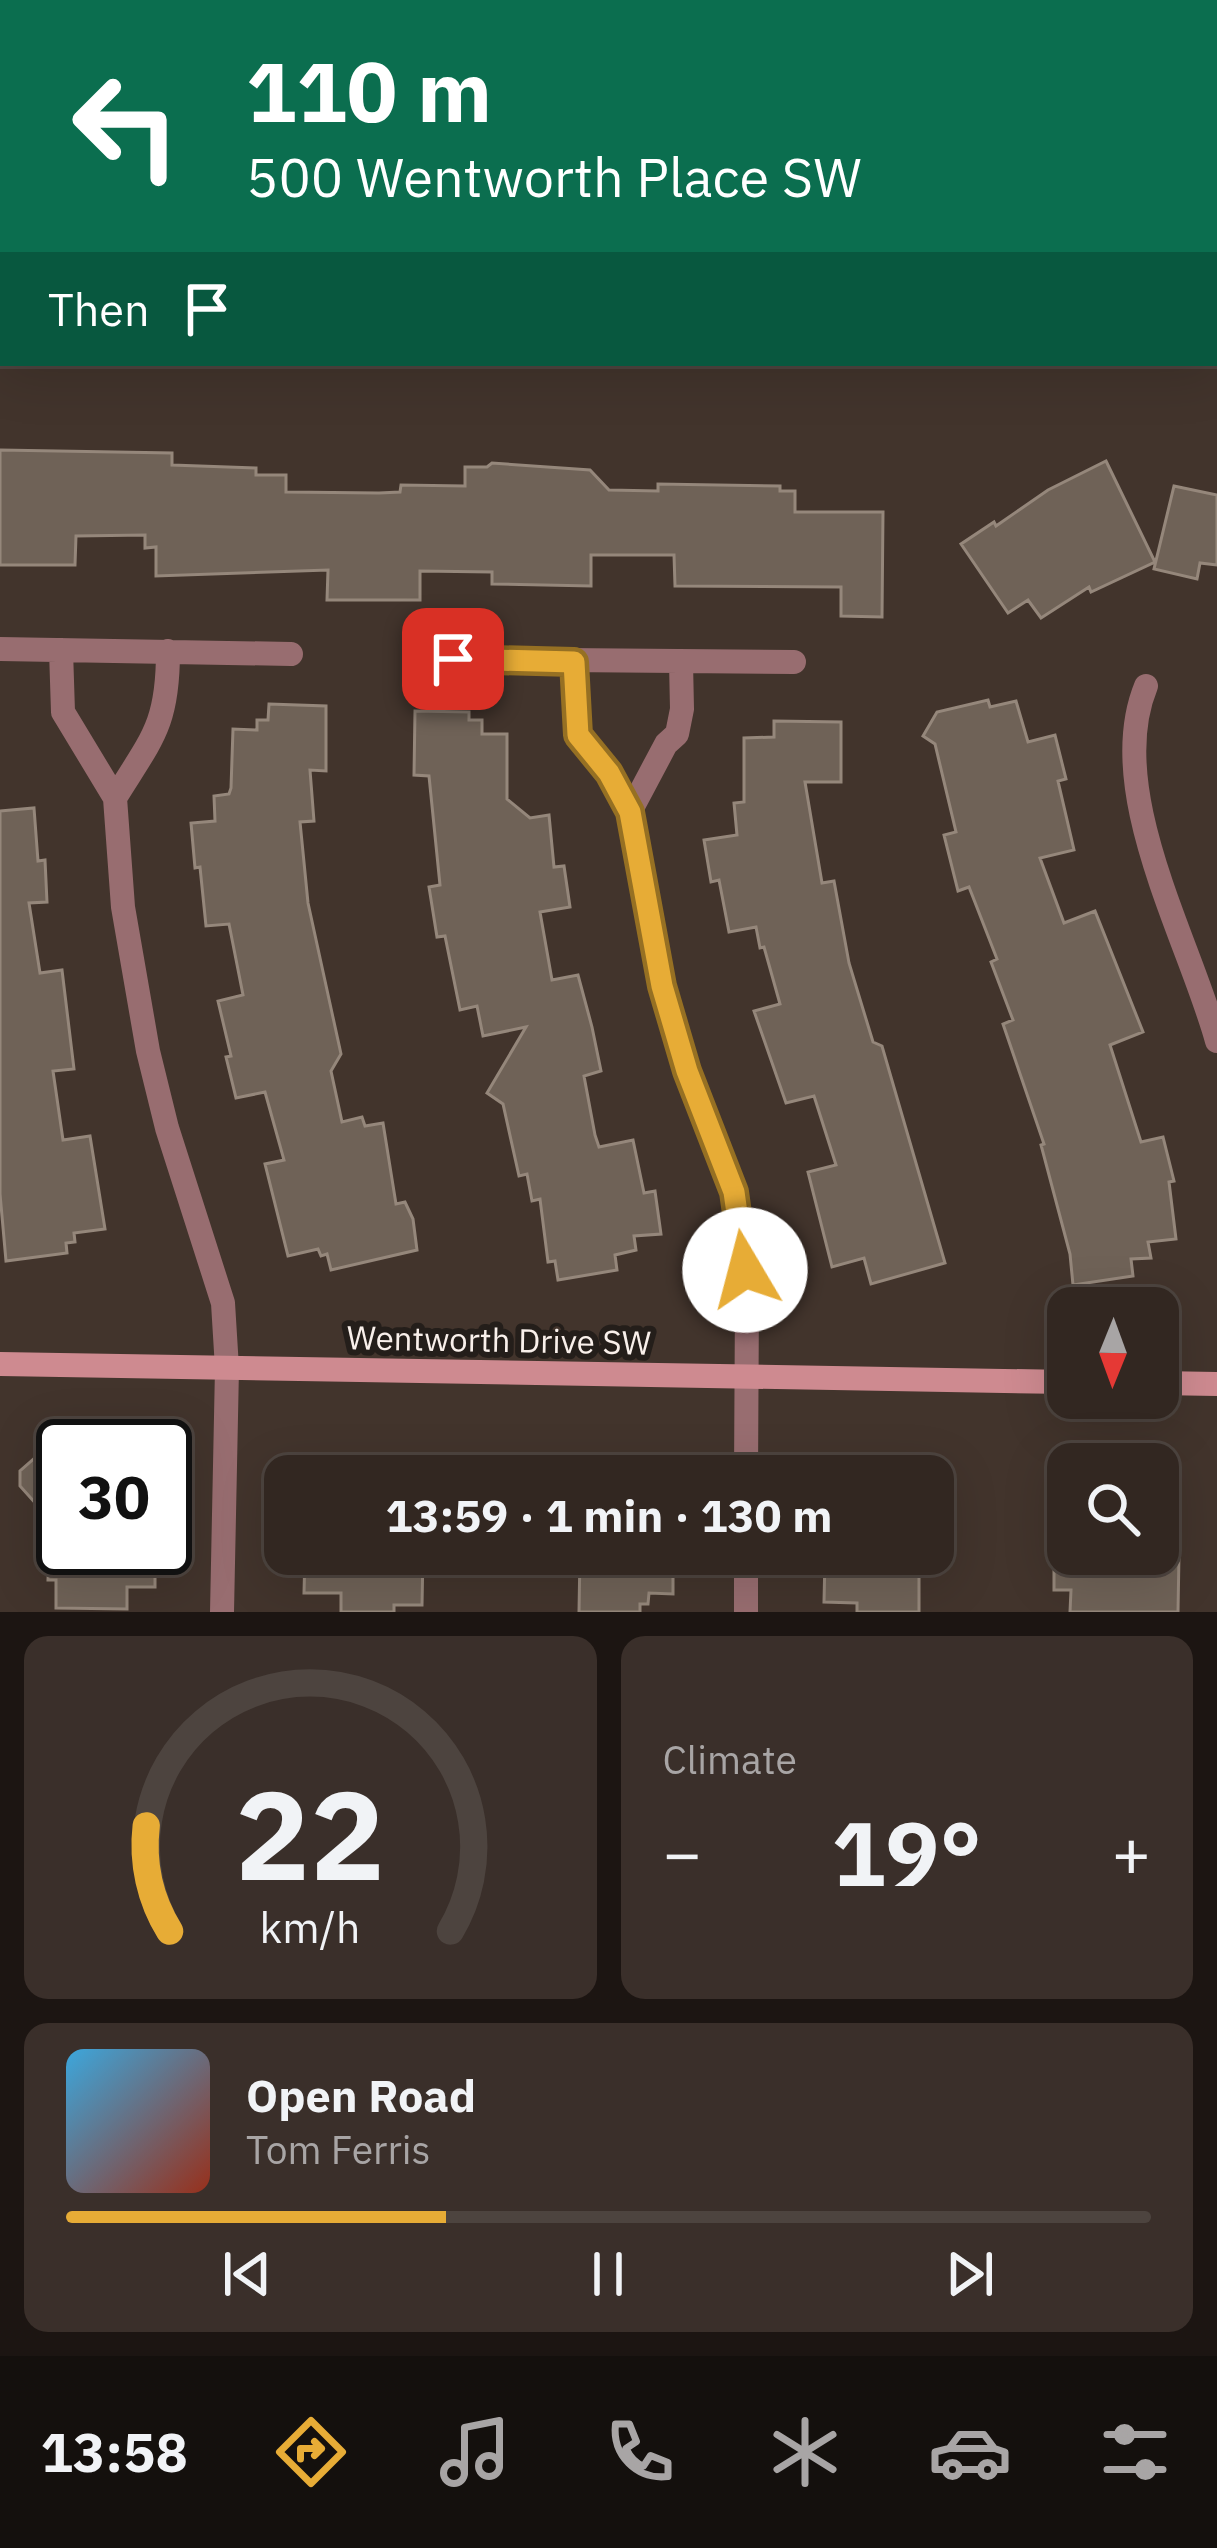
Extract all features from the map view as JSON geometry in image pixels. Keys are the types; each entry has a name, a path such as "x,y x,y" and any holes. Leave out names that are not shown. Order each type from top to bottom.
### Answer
{"street":[{"path":"0,649 291,654"},
{"path":"61,650 63,712 115,799 123,907 148,1051 167,1128 223,1303 227,1368 222,1612"},
{"path":"115,799 161,728 168,699 167,652"},
{"path":"453,659 794,662"},
{"path":"574,662 578,735 609,773 630,812 662,986 687,1071 734,1192 744,1243 746,1455"},
{"path":"630,812 666,744 677,734 682,709 681,662"},
{"path":"1146,686 1139,704 1135,746 1146,832 1217,1041"},
{"name":"Wentworth Drive SW","path":"0,1364 1047,1382"},
{"path":"1179,1383 1217,1384"},
{"path":"746,1575 746,1612"}],"building":[{"path":"0,450 172,453 172,465 256,468 256,475 286,475 286,492 379,493 400,492 401,485 465,486 465,467 492,463 590,470 609,490 658,491 658,484 780,486 780,491 795,491 795,512 883,512 882,617 841,616 841,587 675,586 674,555 591,555 591,586 492,584 492,572 420,571 420,600 327,600 328,570 156,576 156,547 145,548 145,535 76,536 75,565 0,565"},
{"path":"1106,461 1155,562 1091,592 1089,587 1041,618 1028,600 1008,613 961,544 1048,490"},
{"path":"1174,486 1217,495 1217,565 1200,563 1197,579 1154,569"},
{"path":"988,700 990,707 1016,701 1028,742 1055,735 1066,779 1058,781 1074,850 1040,858 1064,923 1095,911 1143,1032 1110,1045 1141,1142 1163,1137 1174,1181 1169,1182 1176,1239 1148,1242 1151,1258 1131,1259 1133,1276 1073,1285 1044,1144 1003,1024 1013,1020 991,962 997,959 969,887 958,891 944,835 956,832 935,744 923,736 937,712"},
{"path":"269,704 326,706 326,771 310,770 314,821 300,822 308,903 341,1054 331,1071 342,1122 362,1117 365,1126 383,1123 396,1204 405,1202 413,1219 417,1250 331,1270 327,1254 321,1256 318,1249 288,1256 265,1164 284,1160 265,1092 236,1098 226,1057 231,1056 218,1001 243,995 229,924 206,926 200,867 195,868 191,823 215,821 214,796 229,794 233,729 257,730 257,720 268,720"},
{"path":"415,711 469,712 469,720 482,720 482,734 507,734 507,799 530,818 549,815 554,867 564,866 570,907 540,912 552,980 578,975 592,1027 601,1071 584,1076 595,1135 599,1147 633,1140 644,1193 655,1191 661,1234 634,1236 636,1250 615,1255 617,1270 558,1280 555,1261 548,1262 540,1199 532,1201 527,1174 519,1176 503,1104 487,1093 526,1027 483,1036 477,1006 460,1010 445,936 437,937 429,887 440,885 429,776 414,775"},
{"path":"774,721 841,722 841,782 805,782 822,883 834,881 849,963 873,1042 882,1046 945,1263 871,1284 864,1258 832,1267 808,1172 836,1165 814,1096 786,1103 754,1011 780,1004 756,927 729,932 719,880 711,882 704,840 737,835 734,803 744,802 744,738 774,737"},
{"path":"34,808 38,861 45,860 47,902 29,903 40,973 62,970 74,1069 53,1071 63,1140 90,1136 105,1229 74,1233 75,1242 66,1243 67,1253 6,1261 0,1194 0,811"},
{"path":"36,1457 36,1504 20,1486 20,1471"},
{"path":"48,1575 155,1575 155,1587 127,1587 127,1609 56,1608 56,1580 48,1580"},
{"path":"304,1575 423,1575 422,1605 394,1605 394,1612 341,1612 341,1593 304,1593"},
{"path":"580,1575 673,1575 673,1594 649,1593 648,1604 640,1604 640,1612 579,1612"},
{"path":"825,1575 919,1575 919,1612 857,1612 857,1603 824,1602"},
{"path":"1054,1575 1179,1575 1178,1612 1070,1612 1071,1590 1054,1590"}],"route":[{"path":"453,659 574,662 578,735 609,773 630,812 662,986 687,1071 734,1192 745,1270"}]}
